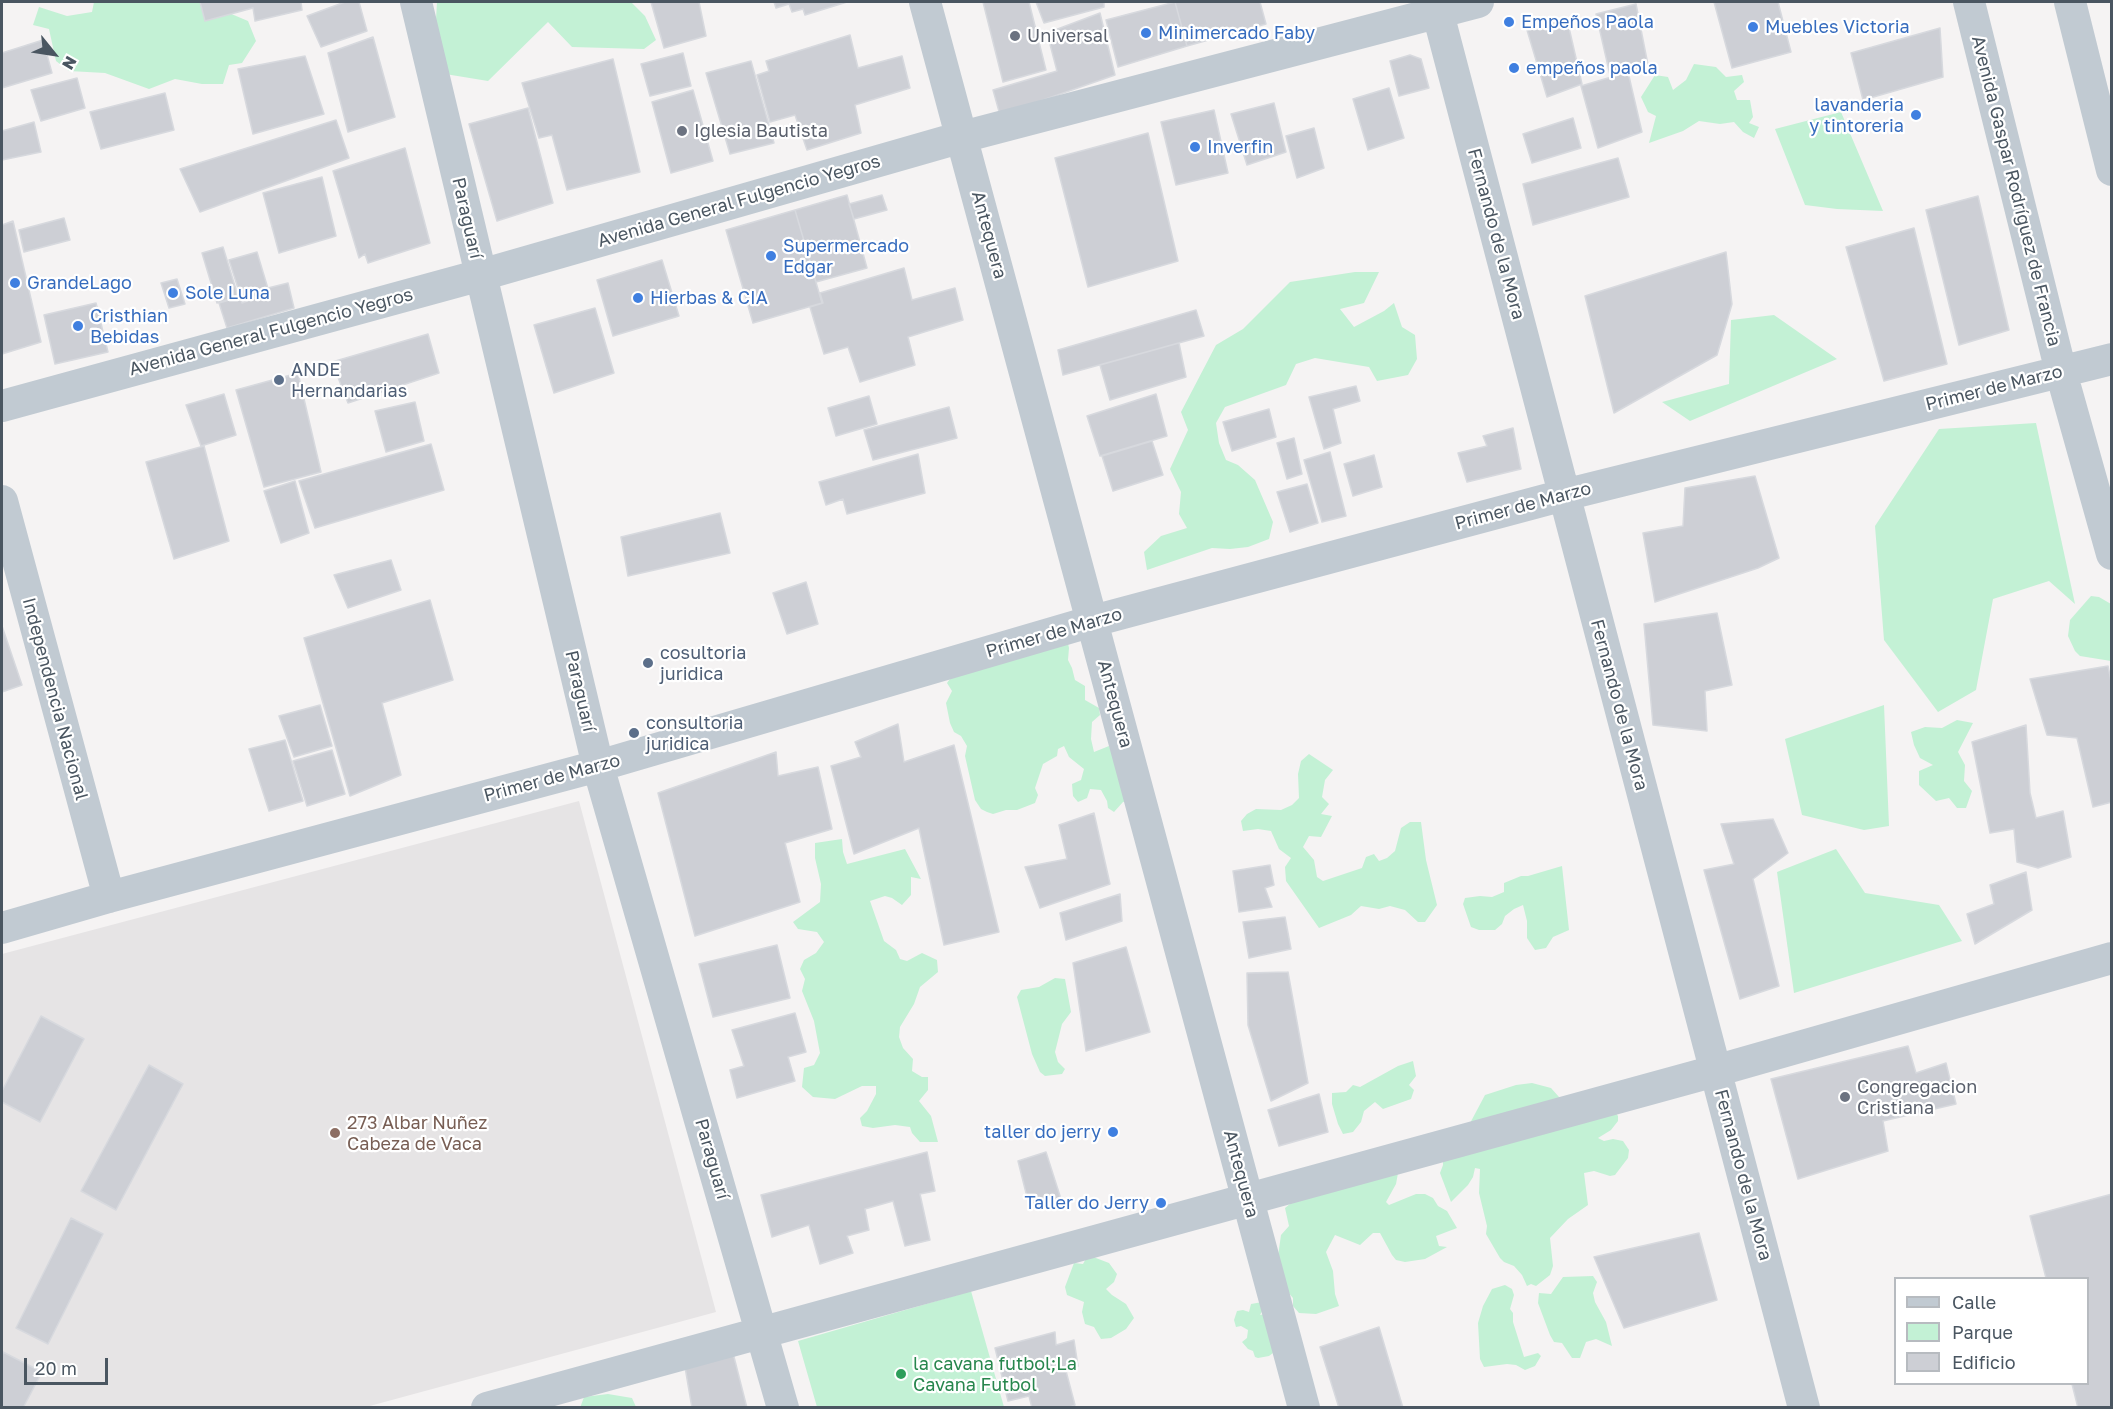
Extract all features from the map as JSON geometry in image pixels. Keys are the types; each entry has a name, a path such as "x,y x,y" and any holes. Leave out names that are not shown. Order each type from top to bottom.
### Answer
{"street":[{"name":"Paraguarí","path":"416,2 598,766 783,1407"},
{"name":"Antequera","path":"925,2 1304,1407"},
{"name":"Avenida General Fulgencio Yegros","path":"2,406 481,275 962,137 1436,7 1478,2"},
{"name":"Avenida Gaspar Rodríguez de Francia","path":"1969,2 2061,372 2112,554"},
{"path":"2070,2 2112,170"},
{"name":"Fernando de la Mora","path":"1436,7 1804,1407"},
{"name":"Primer de Marzo","path":"2,928 109,897 598,766 1093,621 1564,495 2112,359"},
{"name":"Independencia Nacional","path":"2,501 109,897"},
{"path":"487,1407 1715,1071 2112,958"}],"shaded area":[{"name":"273 Albar Nuñez Cabeza de Vaca","path":"579,801 716,1312 366,1407 2,1408 2,954"}],"green space":[{"path":"94,2 203,2 248,21 256,41 242,63 229,65 223,84 202,84 175,79 149,89 105,73 69,71 56,61 49,29 33,25 39,7 67,16 92,12"},
{"path":"437,2 631,2 645,16 656,40 644,49 572,47 548,22 488,81 433,72"},
{"path":"1694,64 1716,67 1726,77 1742,75 1744,82 1734,91 1737,100 1750,100 1753,117 1749,123 1759,127 1754,138 1743,132 1734,122 1720,124 1699,121 1683,131 1649,143 1656,116 1648,112 1641,97 1655,75 1668,77 1673,90 1686,80"},
{"path":"1841,112 1883,211 1805,205 1775,129"},
{"path":"1355,272 1379,272 1364,303 1340,309 1354,327 1394,303 1402,327 1415,335 1417,359 1408,375 1377,381 1369,367 1315,358 1296,364 1286,385 1225,407 1216,423 1219,443 1226,460 1238,465 1255,480 1273,522 1269,539 1248,547 1212,548 1147,570 1144,552 1161,536 1187,528 1179,514 1181,492 1170,469 1188,430 1181,412 1216,345 1243,329 1290,282"},
{"path":"1774,315 1837,359 1690,421 1662,402 1729,384 1731,320"},
{"path":"2036,423 2075,604 2049,581 1993,599 1976,690 1938,712 1884,640 1875,526 1939,429"},
{"path":"2091,596 2099,597 2111,604 2111,661 2080,656 2068,636 2070,620"},
{"path":"1067,639 1068,660 1075,680 1085,686 1085,700 1099,708 1100,715 1092,722 1091,739 1094,752 1109,746 1132,801 1123,802 1114,812 1108,808 1101,790 1090,789 1087,798 1078,802 1073,796 1072,784 1081,780 1084,769 1069,757 1064,746 1058,749 1057,756 1043,764 1035,788 1038,795 1035,803 1017,810 1006,810 993,814 987,812 981,809 975,800 965,756 967,746 961,736 954,732 950,723 946,703 952,691 947,683 952,676"},
{"path":"1884,705 1889,826 1864,830 1802,815 1785,739"},
{"path":"1957,720 1973,723 1958,752 1965,765 1964,781 1972,791 1966,808 1957,808 1949,798 1936,801 1919,785 1919,771 1933,765 1920,758 1911,732 1925,727 1942,728"},
{"path":"1309,754 1333,770 1325,780 1322,797 1329,804 1321,814 1332,816 1321,837 1309,836 1303,847 1314,860 1317,877 1323,881 1362,868 1366,857 1374,854 1379,861 1387,858 1395,851 1401,828 1410,822 1421,822 1426,860 1437,905 1425,922 1418,922 1405,910 1390,906 1379,909 1361,906 1351,915 1319,928 1286,881 1285,867 1291,858 1279,849 1271,831 1258,829 1243,831 1241,821 1247,814 1256,809 1281,810 1292,805 1299,798 1298,774 1301,761"},
{"path":"842,839 847,864 905,849 921,879 911,877 911,895 902,905 885,896 870,901 884,941 896,950 900,959 907,961 922,953 937,960 938,972 920,987 914,1004 900,1027 899,1037 903,1048 913,1059 912,1071 922,1077 928,1077 928,1090 919,1101 931,1116 938,1142 920,1142 910,1127 862,1126 860,1118 867,1111 876,1094 876,1086 862,1086 835,1099 813,1097 802,1087 804,1068 814,1065 820,1053 814,1021 802,991 805,979 800,969 804,960 816,953 824,942 817,932 798,929 793,922 820,902 821,884 815,858 815,843"},
{"path":"1836,849 1865,893 1939,905 1962,941 1794,993 1777,872"},
{"path":"1562,866 1569,930 1553,937 1546,948 1535,950 1527,938 1527,921 1523,905 1505,916 1502,924 1495,930 1479,930 1471,927 1463,904 1465,898 1492,897 1504,892 1504,883 1521,876"},
{"path":"1055,978 1065,979 1071,1012 1062,1024 1055,1052 1058,1062 1065,1069 1062,1074 1045,1076 1040,1072 1032,1054 1017,997 1021,990 1039,987"},
{"path":"1413,1061 1416,1076 1409,1085 1414,1090 1411,1099 1383,1109 1375,1102 1364,1111 1361,1122 1353,1132 1343,1134 1332,1104 1332,1093 1346,1092 1353,1085 1360,1087 1398,1066"},
{"path":"1532,1083 1551,1088 1559,1097 1568,1098 1468,1127 1485,1095 1516,1085"},
{"path":"1613,1109 1618,1116 1618,1121 1611,1130 1598,1138 1604,1141 1613,1139 1623,1141 1629,1150 1628,1158 1615,1175 1610,1176 1594,1171 1584,1173 1588,1205 1568,1219 1550,1238 1553,1266 1550,1275 1536,1286 1531,1284 1527,1286 1522,1275 1514,1266 1500,1258 1486,1234 1487,1226 1479,1193 1480,1169 1475,1168 1468,1185 1451,1202 1440,1173 1443,1157"},
{"path":"1398,1173 1396,1184 1386,1202 1389,1205 1416,1194 1425,1194 1433,1198 1438,1206 1447,1211 1457,1228 1436,1236 1439,1246 1447,1247 1425,1259 1405,1262 1396,1260 1380,1233 1373,1233 1360,1245 1335,1235 1326,1252 1333,1271 1335,1294 1339,1306 1316,1314 1299,1313 1293,1306 1293,1298 1287,1291 1278,1256 1281,1235 1289,1226 1285,1208 1297,1198"},
{"path":"1088,1255 1109,1263 1117,1274 1114,1282 1106,1289 1126,1304 1134,1318 1126,1329 1111,1338 1101,1339 1094,1327 1085,1324 1082,1312 1084,1302 1067,1295 1065,1287 1074,1263 1083,1264"},
{"path":"1593,1276 1597,1282 1593,1293 1595,1302 1606,1322 1612,1346 1596,1339 1586,1342 1580,1358 1572,1358 1562,1343 1554,1342 1550,1335 1538,1303 1539,1293 1551,1294 1563,1277"},
{"path":"1505,1285 1512,1289 1514,1295 1510,1309 1524,1357 1538,1353 1541,1356 1535,1366 1525,1370 1516,1365 1507,1364 1484,1367 1480,1359 1478,1323 1483,1306 1492,1289"},
{"name":"la cavana futbol;La Cavana Futbol","path":"971,1291 1004,1407 817,1407 798,1341"},
{"path":"1268,1301 1260,1315 1270,1313 1273,1353 1258,1358 1242,1342 1247,1338 1248,1330 1241,1326 1236,1327 1234,1320 1237,1311 1249,1312 1251,1304"},
{"path":"608,1394 632,1398 636,1407 580,1408 584,1397"}],"building":[{"path":"200,2 301,2 302,10 255,21 253,8 205,21"},
{"path":"345,2 359,2 367,31 321,47 307,16"},
{"path":"651,2 699,2 706,36 664,48"},
{"path":"774,2 847,2 805,15 803,9 792,12 789,4 776,8"},
{"name":"Universal","path":"983,2 1029,2 1046,70 1003,82"},
{"path":"1036,2 1104,2 1104,7 1044,23"},
{"path":"1175,2 1260,2 1266,24 1187,46"},
{"name":"Minimercado Faby","path":"1175,2 1187,46 1118,67 1106,20"},
{"name":"Muebles Victoria","path":"1714,2 1778,2 1791,52 1732,68"},
{"path":"1636,4 1648,65 1610,75 1596,14"},
{"path":"1100,13 1115,75 1000,115 993,90 1057,71 1047,33"},
{"path":"1567,19 1582,84 1547,97 1527,30"},
{"path":"1940,28 1943,77 1863,100 1851,53"},
{"path":"850,35 858,68 902,56 910,88 855,105 861,133 807,150 795,115 770,122 757,75 769,71 766,61"},
{"path":"373,37 395,117 348,132 328,53"},
{"path":"43,40 52,73 2,88 2,53"},
{"path":"683,53 691,86 650,96 641,64"},
{"path":"1410,55 1421,59 1429,88 1399,96 1390,61"},
{"path":"305,56 324,114 253,134 238,69"},
{"path":"613,59 640,172 567,190 552,135 539,138 522,83"},
{"path":"751,61 774,143 730,154 706,73"},
{"path":"1628,72 1642,132 1598,148 1581,86"},
{"path":"77,78 85,108 41,121 31,90"},
{"path":"1389,88 1404,138 1368,150 1353,99"},
{"name":"Iglesia Bautista","path":"693,90 713,161 671,173 652,102"},
{"path":"165,93 174,130 101,149 90,112"},
{"path":"1274,103 1286,152 1247,165 1231,114"},
{"path":"528,108 553,203 497,221 469,124"},
{"name":"Inverfin","path":"1214,110 1228,173 1176,185 1161,122"},
{"path":"1573,118 1581,148 1532,163 1523,134"},
{"path":"336,120 349,158 200,212 180,169"},
{"path":"34,122 41,152 2,160 2,131"},
{"path":"1314,128 1324,168 1297,178 1286,136"},
{"path":"1148,133 1178,261 1088,287 1055,158"},
{"path":"405,148 430,243 368,263 365,254 359,258 333,171"},
{"path":"1618,158 1629,197 1533,225 1523,184"},
{"path":"322,177 336,236 279,253 263,193"},
{"path":"847,195 867,268 816,282 795,210"},
{"path":"882,195 887,210 854,219 849,204"},
{"path":"1978,196 2009,330 1959,345 1926,210"},
{"name":"Supermercado Edgar","path":"795,210 822,303 753,323 726,230"},
{"path":"64,218 70,240 24,252 19,230"},
{"name":"GrandeLago","path":"13,221 41,342 2,354 2,225"},
{"path":"1914,228 1947,364 1884,381 1846,247"},
{"path":"223,247 238,296 217,303 202,253"},
{"path":"257,252 269,292 242,301 229,260"},
{"path":"1726,252 1732,304 1717,355 1614,413 1585,296"},
{"name":"Hierbas & CIA","path":"662,260 679,316 613,336 597,280"},
{"path":"904,268 912,300 955,288 963,320 908,337 915,365 860,382 848,347 824,354 810,307 823,303 820,293"},
{"name":"Sole Luna","path":"177,279 185,304 169,308 161,283"},
{"path":"288,283 294,308 227,328 219,303 240,297 242,303 270,293 268,288"},
{"path":"96,303 108,352 55,364 44,315"},
{"path":"595,308 614,373 554,393 534,325"},
{"path":"1196,310 1204,336 1063,375 1058,350"},
{"path":"428,334 439,373 348,403 332,362"},
{"path":"1179,343 1186,377 1110,400 1100,365"},
{"path":"298,373 321,472 264,487 236,390"},
{"path":"1356,386 1360,401 1333,409 1341,443 1324,449 1309,397"},
{"path":"224,394 236,435 201,446 186,405"},
{"path":"1156,394 1167,436 1100,456 1087,416"},
{"path":"869,396 877,424 836,436 828,408"},
{"path":"415,402 424,441 386,452 375,411"},
{"path":"949,407 957,438 873,460 864,430"},
{"path":"1269,409 1276,437 1232,451 1223,422"},
{"path":"1513,428 1521,469 1467,482 1458,453 1487,446 1483,436"},
{"path":"1294,438 1302,474 1287,479 1277,443"},
{"path":"1152,441 1163,475 1113,491 1102,456"},
{"path":"431,444 444,490 315,528 299,481"},
{"path":"204,446 229,541 174,559 146,462"},
{"path":"1330,452 1346,516 1322,522 1304,460"},
{"path":"918,454 925,493 847,514 843,499 826,505 819,482"},
{"path":"1374,455 1382,487 1353,496 1344,464"},
{"path":"1755,476 1779,558 1758,568 1655,602 1643,533 1683,526 1685,488"},
{"path":"295,481 309,533 281,543 264,491"},
{"path":"1307,484 1318,523 1290,532 1277,492"},
{"path":"720,513 730,553 628,576 621,537"},
{"path":"391,560 401,590 348,608 334,575"},
{"path":"806,582 818,624 787,634 773,593"},
{"path":"430,600 453,680 382,703 401,775 350,796 304,638"},
{"path":"1717,613 1732,685 1705,691 1707,731 1653,725 1644,624"},
{"path":"2,626 22,685 2,692"},
{"path":"2108,666 2112,686 2112,802 2093,807 2077,738 2047,735 2030,679"},
{"path":"320,705 332,746 294,757 279,716"},
{"path":"898,724 904,762 954,745 999,932 944,945 919,828 854,854 831,766 861,757 855,742"},
{"path":"2026,725 2030,793 2036,818 2063,811 2071,857 2038,868 2017,862 2014,829 1990,833 1972,742"},
{"path":"285,740 303,801 269,811 249,749"},
{"path":"332,750 345,794 307,806 293,761"},
{"path":"776,752 778,776 818,767 832,829 785,843 800,902 695,936 658,793"},
{"path":"1094,813 1110,884 1040,908 1025,867 1067,859 1059,825"},
{"path":"1773,819 1788,853 1753,879 1779,986 1740,999 1704,870 1734,864 1721,824"},
{"path":"1270,865 1274,885 1265,888 1272,907 1239,912 1233,871"},
{"path":"2026,872 2032,910 1975,944 1967,914 1994,904 1990,885"},
{"path":"1120,894 1122,921 1066,940 1060,913"},
{"path":"1285,917 1291,949 1249,958 1243,922"},
{"path":"777,945 790,998 713,1017 699,964"},
{"path":"1126,947 1150,1032 1086,1051 1073,963"},
{"path":"1288,972 1308,1083 1271,1101 1248,1025 1247,973"},
{"path":"795,1013 806,1052 788,1057 795,1081 737,1098 730,1070 744,1066 732,1030"},
{"path":"41,1016 84,1039 40,1122 2,1102 2,1091"},
{"path":"1908,1046 1916,1073 1946,1063 1956,1104 1883,1121 1888,1151 1798,1179 1771,1079"},
{"path":"149,1065 183,1084 116,1210 81,1191"},
{"path":"1319,1094 1328,1132 1279,1146 1268,1110"},
{"path":"927,1152 935,1191 920,1194 930,1240 905,1246 893,1201 865,1209 869,1230 847,1236 853,1253 820,1264 809,1225 772,1237 761,1195"},
{"path":"1046,1152 1061,1199 1029,1205 1018,1161"},
{"path":"2112,1194 2112,1408 2078,1408 2072,1385 2089,1385 2089,1277 2046,1277 2030,1216"},
{"path":"71,1218 103,1234 48,1344 16,1328"},
{"path":"1699,1233 1717,1300 1624,1328 1594,1257"},
{"path":"1379,1327 1403,1408 1339,1408 1320,1347"},
{"path":"1055,1332 1056,1345 1074,1340 1078,1366 1066,1371 1075,1405 1067,1408 1032,1408 1029,1396 1008,1401 995,1348"},
{"path":"3,1352 42,1372 23,1408 2,1407"},
{"path":"733,1353 747,1408 692,1408 685,1367"}],"place":[{"name":"Empeños Paola","path":"1509,22"},
{"name":"Muebles Victoria","path":"1753,27"},
{"name":"Minimercado Faby","path":"1146,33"},
{"name":"Universal","path":"1015,36"},
{"name":"empeños paola","path":"1514,68"},
{"name":"lavanderia y tintoreria","path":"1916,115"},
{"name":"Iglesia Bautista","path":"682,131"},
{"name":"Inverfin","path":"1195,147"},
{"name":"Supermercado Edgar","path":"771,256"},
{"name":"GrandeLago","path":"15,283"},
{"name":"Sole Luna","path":"173,293"},
{"name":"Hierbas & CIA","path":"638,298"},
{"name":"Cristhian Bebidas","path":"78,326"},
{"name":"ANDE Hernandarias","path":"279,380"},
{"name":"cosultoria juridica","path":"648,663"},
{"name":"consultoria juridica","path":"634,733"},
{"name":"Congregacion Cristiana","path":"1845,1097"},
{"name":"taller do jerry","path":"1113,1132"},
{"name":"273 Albar Nuñez Cabeza de Vaca","path":"335,1133"},
{"name":"Taller do Jerry","path":"1161,1203"},
{"name":"la cavana futbol;La Cavana Futbol","path":"901,1374"}]}
